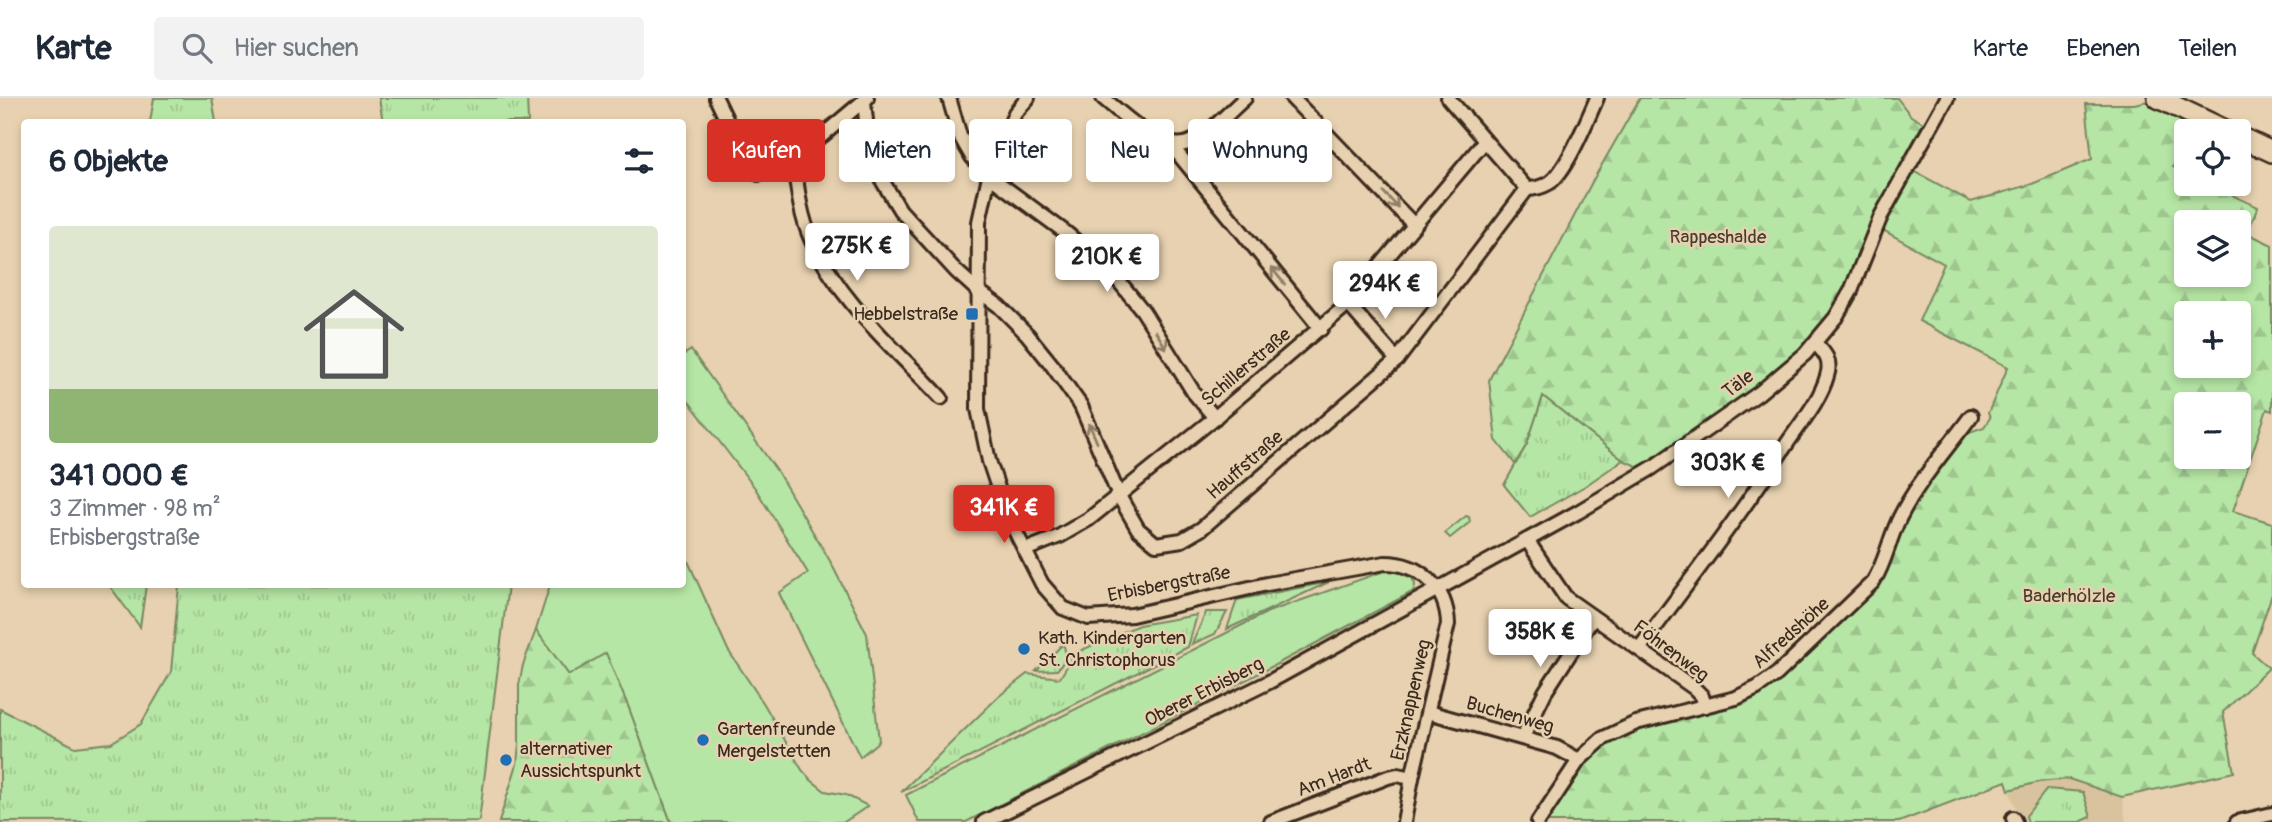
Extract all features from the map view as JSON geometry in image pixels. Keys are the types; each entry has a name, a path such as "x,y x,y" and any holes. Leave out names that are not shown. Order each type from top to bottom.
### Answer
{"main road":[{"path":"2162,100 2202,119"},
{"path":"2251,142 2272,152"}],"street":[{"path":"716,98 726,119"},
{"path":"949,98 960,136 969,152"},
{"name":"Erbisbergstraße","path":"1013,119 1028,98"},
{"path":"1103,98 1129,119"},
{"path":"1174,145 1188,143 1211,128 1245,98"},
{"path":"1292,98 1414,225"},
{"path":"1452,100 1527,189 1550,183 1562,170 1598,98"},
{"name":"Täle","path":"1437,588 1652,468 1766,387 1815,344 1843,306 1881,216 1947,98"},
{"path":"825,133 866,100"},
{"path":"866,100 868,140 883,182 900,210 977,290 999,306 1027,334 1081,406 1119,496"},
{"name":"Schillerstraße","path":"1026,550 1060,536 1090,519 1215,418 1348,304 1485,141"},
{"path":"1174,149 1321,328"},
{"path":"797,182 811,239 840,289 879,336 941,398"},
{"name":"Erbisbergstraße","path":"988,182 979,222 978,409 989,461 1007,514 1042,584 1063,608 1088,618 1132,615 1267,584 1385,563 1413,568 1437,588"},
{"path":"997,182 1065,232 1109,269 1143,311 1194,393 1215,418"},
{"name":"Hauffstraße","path":"1119,496 1138,529 1156,544 1182,540 1201,529 1397,360 1527,189"},
{"path":"1348,304 1397,360"},
{"path":"1639,649 1751,498 1822,388 1828,375 1829,364 1825,353 1815,344"},
{"name":"Alfredshöhe","path":"1538,822 1579,760 1602,739 1625,727 1736,698 1767,682 1868,587 1877,575 1906,507 1971,416"},
{"name":"Föhrenweg","path":"1527,540 1566,598 1698,692 1705,706"},
{"name":"Erzknappenweg","path":"1404,822 1448,624 1446,609 1437,588"},
{"name":"Oberer Erbisberg","path":"984,822 1269,681 1437,588"},
{"path":"1523,737 1545,692 1593,618"},
{"name":"Buchenweg","path":"1428,712 1523,737 1557,748 1579,760"},
{"name":"Am Hardt","path":"1270,822 1388,776 1412,778"},
{"path":"2237,822 2272,814"}],"shaded area":[{"path":"2069,779 2122,797 2126,822 2021,822 2009,790 2039,782"}],"green space":[{"path":"154,98 212,98 216,119 150,119"},
{"path":"379,98 527,98 528,119 382,119"},
{"name":"Rappeshalde","path":"1640,98 1897,98 1911,116 1923,123 1875,214 1835,309 1810,341 1766,381 1641,468 1623,460 1543,396 1527,444 1515,464 1496,440 1489,380 1592,182"},
{"name":"Baderhölzle","path":"2153,100 2191,119 2174,119 2174,196 2234,196 2258,207 2251,224 2251,210 2174,210 2174,287 2251,287 2251,235 2272,245 2272,411 2267,409 2251,457 2251,392 2174,392 2174,469 2247,469 2233,511 2272,523 2272,594 2252,653 2269,668 2223,712 2234,772 2122,797 2069,779 2039,782 2009,790 2006,781 1899,822 1544,822 1580,767 1596,749 1635,728 1736,703 1859,603 1905,515 1961,435 1984,427 1990,418 1988,413 2008,367 1919,321 1944,264 1883,230 1914,171 1971,202 2032,184 2092,159 2086,104 2134,104"},
{"path":"691,350 777,471 830,561 867,634 879,741 860,757 779,593 808,573 755,488 686,398 686,353"},
{"path":"1543,396 1623,460 1585,486 1530,517 1504,485 1527,444"},
{"path":"1466,516 1470,522 1450,538 1445,533"},
{"path":"686,557 728,650 764,704 802,770 825,791 846,795 868,806 844,822 671,822 606,653 569,675 536,630 549,588 686,588"},
{"path":"1390,569 1412,578 1414,591 966,822 919,822 906,795 1268,612"},
{"path":"1329,582 1227,629 1237,600"},
{"path":"111,588 146,588 140,627"},
{"path":"179,588 508,588 479,821 0,822 0,709 75,747 111,743 141,724 171,672"},
{"path":"1206,612 1227,612 1215,634 1192,644"},
{"path":"1197,615 1188,647 901,792 998,697 1027,674 1060,678 1075,653 1139,625"},
{"path":"536,630 569,675 606,652 671,822 499,822 517,764 519,685"},
{"path":"1063,644 1065,658 1057,670 1036,671"},
{"path":"2047,789 2083,792 2091,817 2080,822 2028,822 2026,816"}],"place":[{"name":"Hebbelstraße","path":"972,314"},
{"name":"Kath. Kindergarten St. Christophorus","path":"1024,649"},
{"name":"Gartenfreunde Mergelstetten","path":"703,740"},
{"name":"alternativer Aussichtspunkt","path":"506,760"}]}
